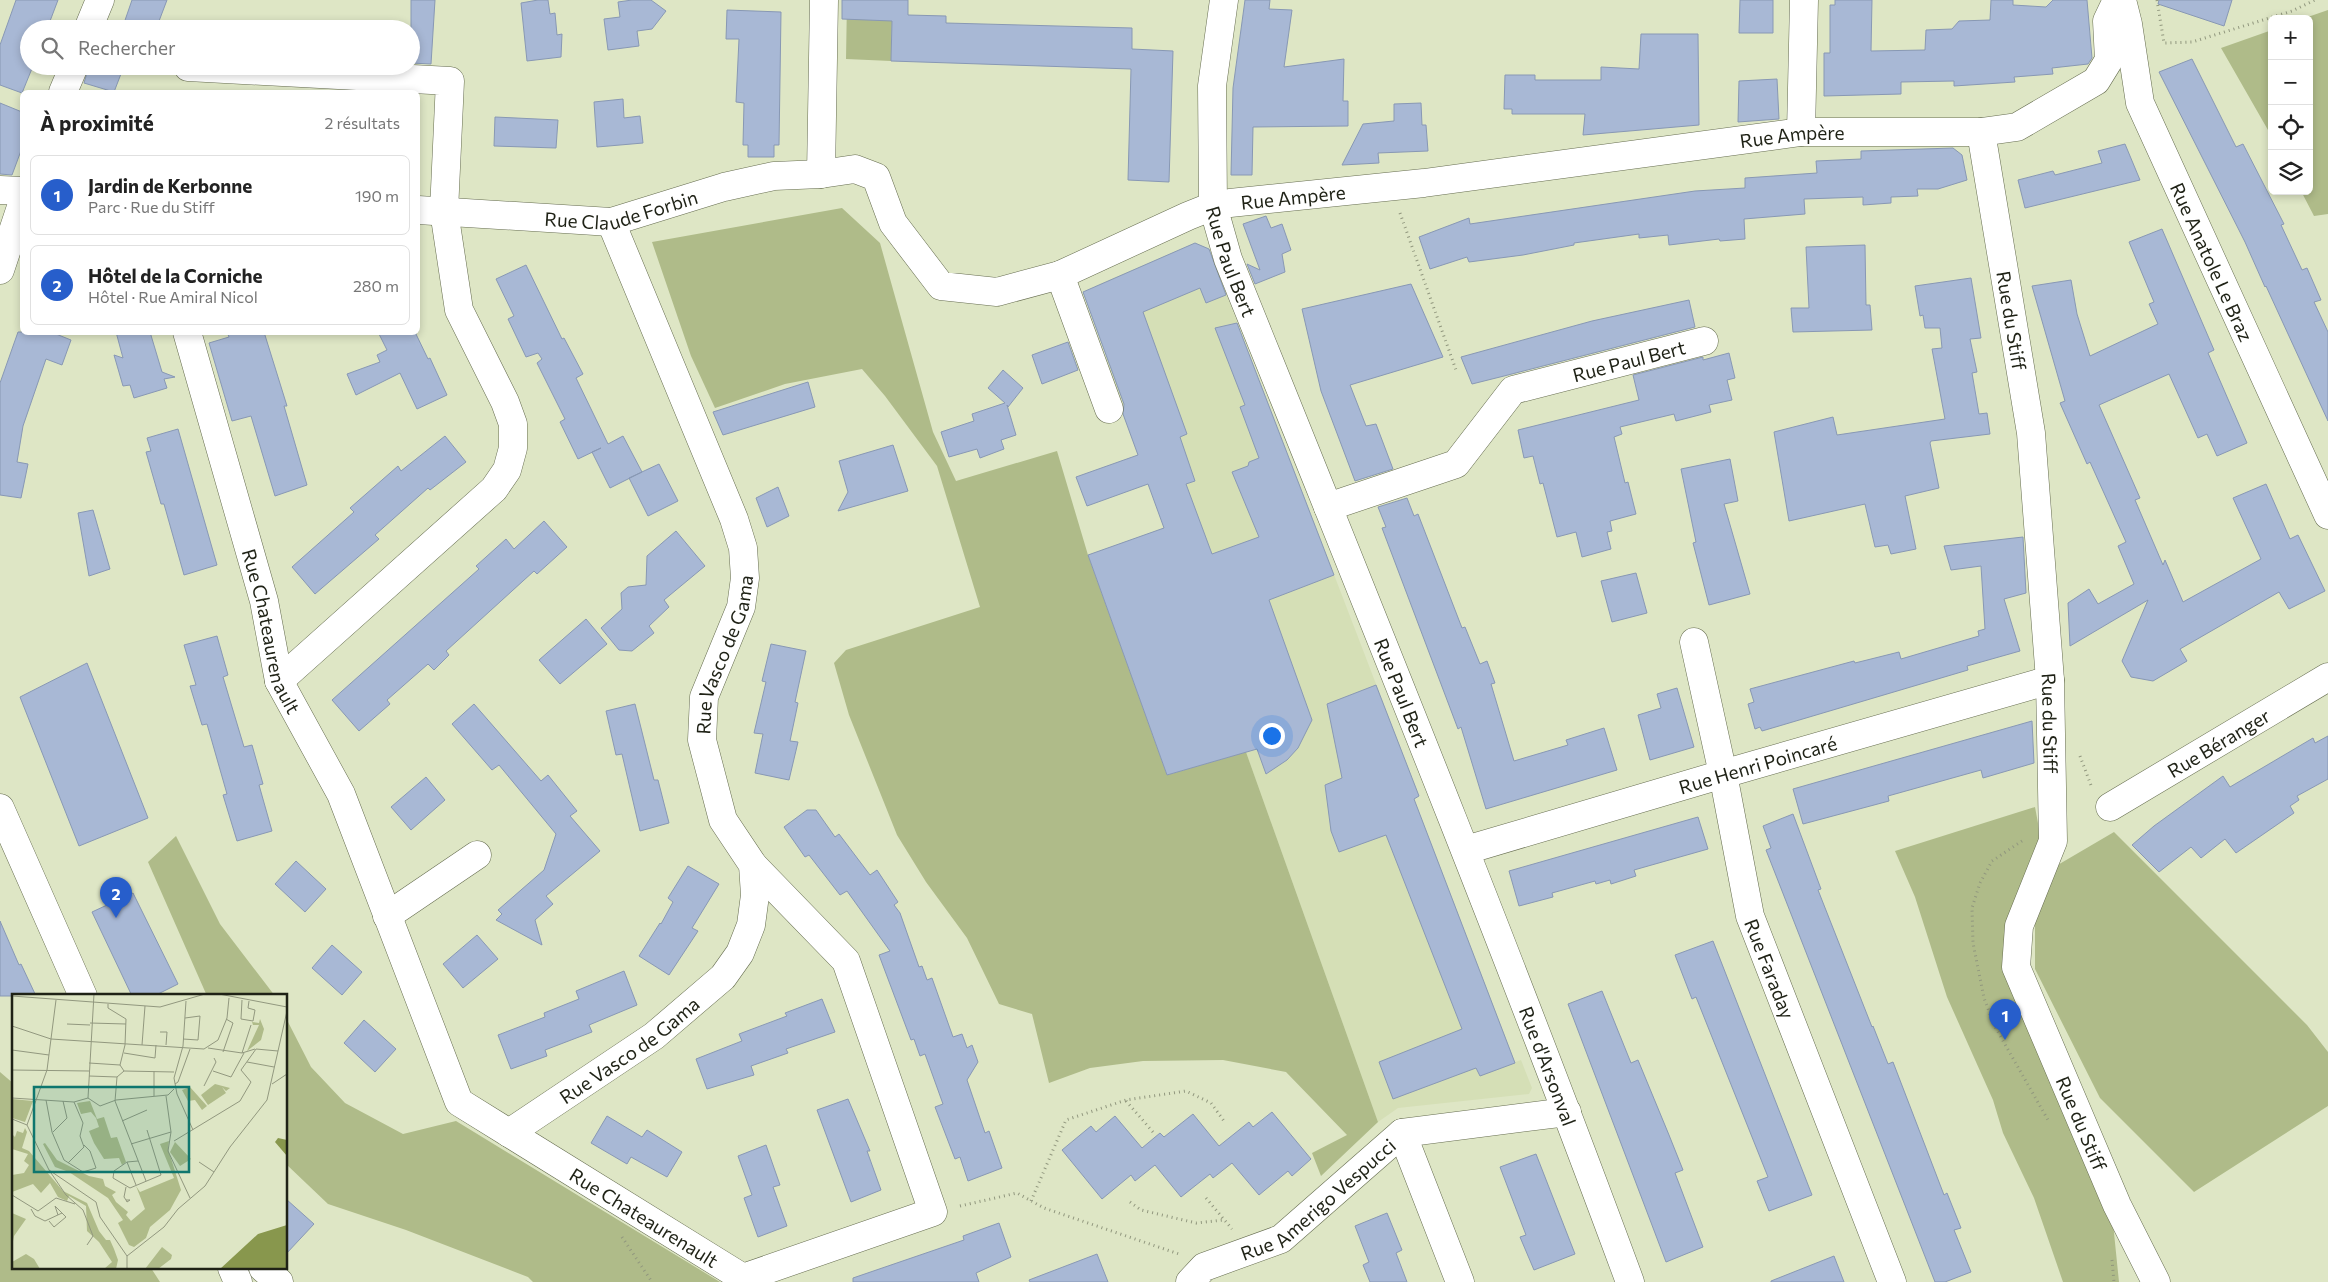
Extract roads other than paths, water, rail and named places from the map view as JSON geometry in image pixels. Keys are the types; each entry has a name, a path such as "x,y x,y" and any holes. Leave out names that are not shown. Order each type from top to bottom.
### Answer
{"street":[{"path":"92,20 100,0"},
{"path":"821,174 824,0"},
{"name":"Rue Paul Bert","path":"1224,0 1212,86 1213,206 1228,259 1466,850"},
{"path":"1801,132 1804,0"},
{"name":"Rue Ampère","path":"821,174 855,169 876,177 893,223 941,286 997,292 1060,275 1213,206 1230,203 1391,187 1801,132 1981,132 2017,127 2096,81 2109,60 2107,21 2117,0"},
{"name":"Rue Anatole Le Braz","path":"2122,0 2128,24 2140,103 2328,515"},
{"path":"65,90 71,75"},
{"path":"279,681 494,489 507,470 513,448 513,424 505,402 460,310 431,210 450,81 338,75"},
{"name":"Rue du Stiff","path":"1981,132 2031,432 2050,680 2054,841 2019,926 2016,967 2117,1205 2156,1282"},
{"name":"Rue Claude Forbin","path":"431,210 611,222 724,187 774,176 821,174"},
{"path":"0,190 20,191"},
{"path":"0,270 20,210"},
{"name":"Rue Vasco de Gama","path":"509,1133 654,1036 723,977 740,952 751,925 755,895 752,865 723,820 702,740 704,697 741,607 746,578 743,548 734,520 611,222"},
{"path":"1060,275 1109,409"},
{"name":"Rue Chateaurenault","path":"188,335 264,601 279,681 341,794 459,1102 743,1278 933,1212 846,961 752,865"},
{"name":"Rue Paul Bert","path":"1328,507 1456,464 1513,390 1704,341"},
{"name":"Rue Faraday","path":"1694,642 1723,774 1750,916 1892,1282"},
{"name":"Rue Béranger","path":"2110,807 2328,677"},
{"name":"Rue Henri Poincaré","path":"1466,850 2050,680"},
{"path":"0,808 82,994"},
{"name":"Rue d'Arsonval","path":"1466,850 1630,1282"},
{"path":"387,916 477,856"},
{"name":"Rue Amerigo Vespucci","path":"1197,1275 1250,1250 1281,1239 1402,1133 1567,1112"},
{"path":"1402,1133 1460,1282"},
{"path":"233,1270 238,1282"},
{"path":"265,1270 279,1282"}],"place":[{"name":"Hôtel de la Corniche","path":"116,918"},
{"name":"Jardin de Kerbonne","path":"2005,1040"}]}
